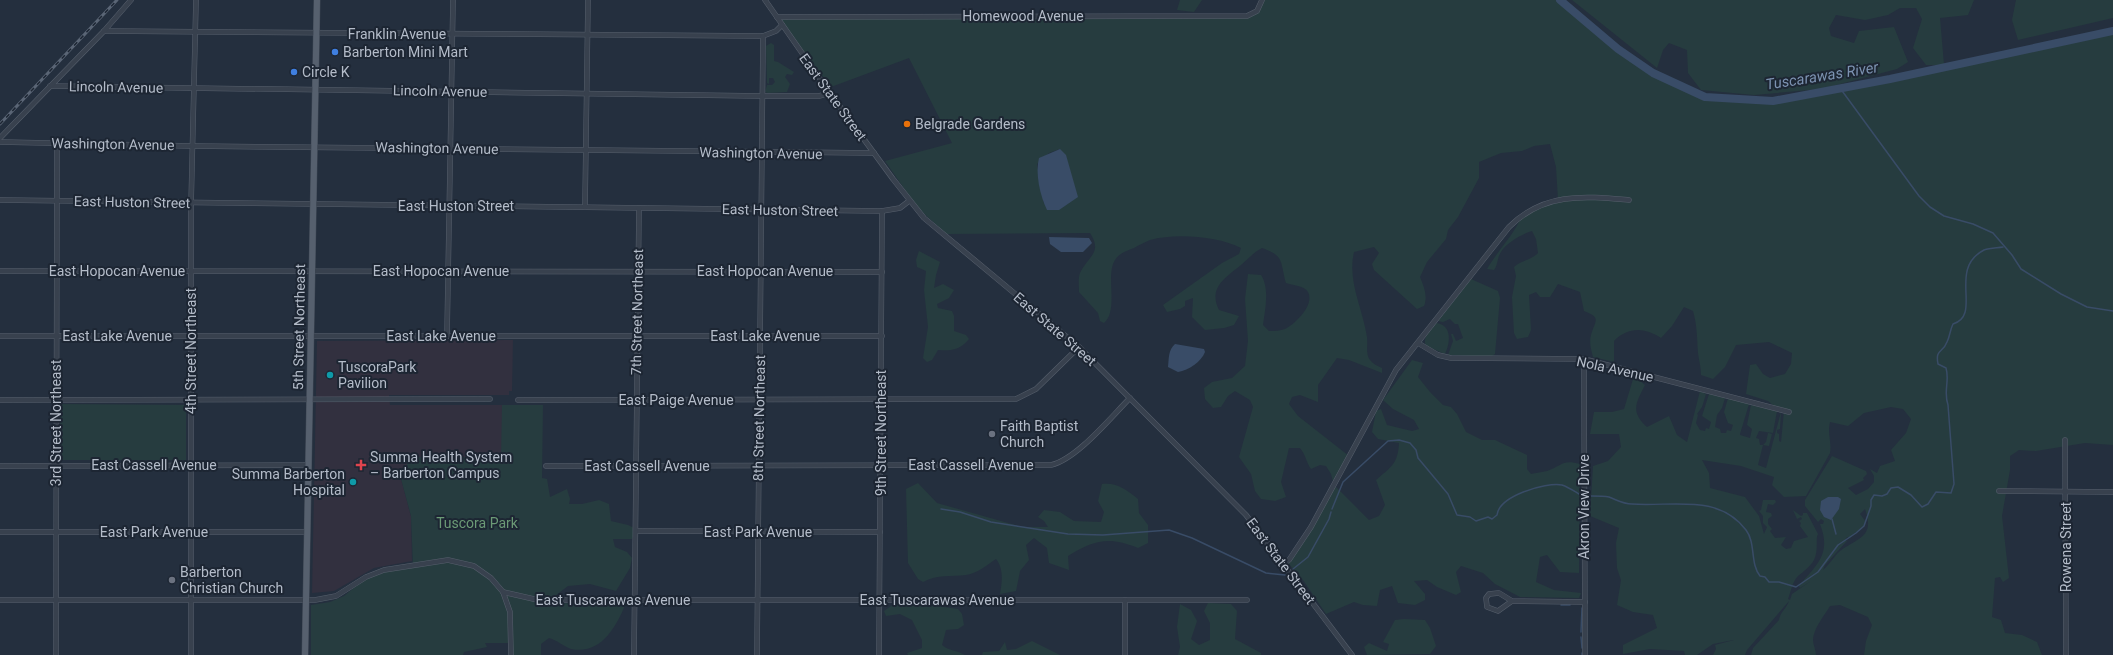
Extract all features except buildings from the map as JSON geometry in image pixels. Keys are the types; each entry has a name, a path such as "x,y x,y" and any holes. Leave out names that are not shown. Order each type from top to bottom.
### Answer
{"main road":[{"name":"5th Street Northeast","path":"305,655 317,0"}],"street":[{"path":"0,138 104,31 130,0"},
{"name":"4th Street Northeast","path":"191,655 191,203 196,0"},
{"path":"447,336 452,0"},
{"path":"585,207 588,0"},
{"name":"East State Street","path":"765,0 830,93 909,201 940,233 1078,347 1246,515 1352,655"},
{"name":"Homewood Avenue","path":"777,17 1247,16 1257,12 1262,0"},
{"name":"Franklin Avenue","path":"104,31 588,36 763,36 776,31 782,25"},
{"name":"8th Street Northeast","path":"757,655 763,36"},
{"name":"Lincoln Avenue","path":"50,86 762,96 819,96 830,93"},
{"name":"Washington Avenue","path":"0,142 192,146 874,153"},
{"name":"3rd Street Northeast","path":"56,655 57,144"},
{"path":"1283,565 1289,560 1311,527 1386,386 1418,342 1495,244 1515,222 1524,214 1543,205 1566,198 1596,197 1629,200"},
{"name":"East Huston Street","path":"0,200 882,211 894,210 909,201"},
{"name":"7th Street Northeast","path":"634,655 639,208"},
{"name":"9th Street Northeast","path":"879,655 882,211"},
{"name":"East Hopocan Avenue","path":"0,271 312,270 882,272"},
{"name":"East Lake Avenue","path":"0,336 882,336"},
{"name":"Nola Avenue","path":"1418,342 1438,355 1452,358 1584,359 1789,412"},
{"name":"East Paige Avenue","path":"518,400 881,400 1019,398 1036,389 1078,347"},
{"name":"Akron View Drive","path":"1584,359 1585,655"},
{"name":"East Cassell Avenue","path":"546,466 1056,464 1074,454 1130,398"},
{"path":"0,400 192,401 490,399"},
{"name":"Rowena Street","path":"2065,440 2066,655"},
{"name":"East Cassell Avenue","path":"0,466 308,465"},
{"path":"1999,490 2113,492"},
{"name":"East Park Avenue","path":"636,531 880,532"},
{"name":"East Park Avenue","path":"0,532 307,532"},
{"path":"0,600 324,599 336,596 366,577 384,570 441,561 456,561 474,566 491,578 503,592 510,616 511,655"},
{"name":"East Tuscarawas Avenue","path":"503,592 538,600 1247,600"},
{"path":"1512,601 1498,611 1494,611 1487,607 1486,598 1489,594 1495,592 1512,601 1585,602"},
{"path":"1125,600 1125,655"}],"shaded area":[{"name":"Summa Health System – Barberton Campus","path":"513,340 512,391 509,391 509,395 389,395 390,405 502,405 502,457 407,457 407,473 400,475 411,516 412,561 374,568 334,591 312,593 317,341"}],"green space":[{"path":"1180,0 1202,0 1194,12 1177,10"},
{"path":"1261,0 1560,0 1618,49 1653,73 1704,97 1773,101 1890,79 2113,30 2113,445 2085,443 2036,451 2019,450 2010,456 2010,470 2002,516 2009,578 2003,582 2000,577 1995,578 1992,617 2001,620 2005,633 2022,635 2037,642 2042,655 1864,655 1866,641 1872,625 1868,617 1840,605 1830,606 1817,627 1813,636 1816,655 1751,655 1753,648 1779,620 1789,601 1747,650 1745,655 1713,655 1716,649 1715,645 1734,640 1713,644 1697,655 1685,655 1684,651 1650,649 1623,654 1623,645 1657,628 1653,615 1633,612 1617,605 1621,580 1617,568 1616,543 1619,528 1590,516 1593,466 1608,461 1621,447 1619,434 1590,434 1594,412 1612,412 1624,409 1634,376 1645,385 1636,407 1638,417 1642,422 1647,427 1669,416 1677,435 1687,442 1700,391 1706,394 1702,407 1697,414 1696,423 1700,430 1705,431 1706,428 1709,429 1711,422 1702,416 1709,394 1725,398 1722,408 1717,415 1715,427 1720,429 1721,433 1726,433 1727,430 1731,431 1733,425 1728,423 1724,412 1728,398 1749,404 1740,435 1750,438 1752,429 1747,425 1751,405 1777,411 1773,433 1759,431 1756,438 1759,439 1760,445 1763,445 1758,465 1766,468 1781,412 1780,429 1777,430 1777,433 1779,434 1779,441 1781,442 1784,411 1779,410 1768,401 1746,394 1750,365 1756,364 1763,374 1770,378 1785,374 1791,364 1792,353 1769,342 1736,345 1725,367 1713,379 1701,375 1693,311 1684,307 1672,326 1661,338 1655,334 1642,330 1631,331 1619,336 1614,341 1614,362 1593,357 1590,340 1596,320 1590,313 1584,311 1580,292 1558,284 1550,297 1540,297 1536,292 1529,295 1531,330 1528,337 1517,339 1514,333 1512,297 1516,276 1514,267 1538,253 1536,239 1532,231 1510,242 1500,254 1494,270 1487,269 1515,229 1521,217 1558,200 1556,167 1550,144 1534,146 1522,151 1501,153 1479,162 1479,178 1458,217 1448,230 1446,239 1427,262 1420,277 1426,295 1424,306 1417,309 1374,270 1372,264 1379,253 1374,247 1354,252 1352,263 1354,284 1365,326 1368,356 1373,363 1382,368 1382,373 1349,360 1337,358 1318,385 1318,402 1300,395 1292,397 1289,404 1298,416 1349,456 1334,485 1331,474 1326,466 1320,465 1311,469 1304,453 1300,448 1289,448 1281,482 1286,497 1275,501 1261,499 1255,491 1251,474 1239,457 1253,407 1250,400 1235,391 1228,396 1221,407 1213,408 1205,399 1204,388 1212,382 1232,378 1245,366 1248,341 1245,299 1248,274 1261,275 1264,281 1266,299 1263,325 1269,331 1281,330 1289,327 1299,319 1309,303 1308,292 1306,290 1286,283 1282,265 1275,254 1262,248 1224,279 1217,290 1216,296 1216,302 1219,310 1239,316 1234,325 1224,328 1205,330 1192,317 1193,298 1185,301 1185,306 1180,309 1167,312 1163,305 1222,263 1239,254 1241,248 1209,238 1184,236 1150,240 1121,254 1113,264 1111,271 1110,311 1108,318 1104,323 1100,321 1098,313 1079,292 1080,273 1095,250 1094,240 1090,233 946,234 917,207 885,161 952,143 909,58 831,87 777,17 1243,16 1254,13","holes":["1060,149 1044,204 1037,164 1049,153","1891,407 1903,409 1911,419 1906,433 1891,450 1895,461 1880,466 1877,473 1870,469 1874,476 1874,482 1868,489 1856,495 1848,488 1864,480 1863,478 1867,474 1866,471 1832,456 1805,500 1805,506 1818,522 1821,519 1824,521 1823,524 1820,524 1824,544 1823,552 1816,565 1799,586 1800,588 1811,581 1792,594 1790,600 1788,599 1794,581 1814,560 1816,552 1818,534 1807,513 1803,513 1801,516 1793,510 1797,519 1801,517 1802,519 1799,521 1801,523 1800,526 1808,537 1794,541 1791,548 1786,549 1781,545 1786,537 1775,538 1770,531 1772,529 1768,524 1768,519 1772,516 1771,513 1766,512 1768,504 1773,505 1776,502 1775,500 1763,500 1761,510 1759,511 1763,516 1763,523 1767,527 1764,534 1759,516 1745,497 1710,488 1709,473 1702,460 1741,466 1774,477 1772,485 1784,497 1806,496 1830,453 1830,422 1848,426 1864,413","1865,509 1868,518 1866,531 1859,539 1840,551 1823,570 1825,565 1847,541 1845,540 1847,537 1850,538 1866,522 1860,514"]},
{"path":"1572,0 1974,0 1968,15 1940,18 1944,65 1926,65 1913,48 1922,19 1916,8 1900,8 1888,15 1865,20 1836,15 1829,28 1831,36 1854,43 1859,31 1894,27 1908,62 1897,69 1821,89 1754,95 1701,90 1688,73 1687,50 1669,43 1663,50 1657,68"},
{"path":"2016,0 2113,0 2113,18 2018,40 2012,20"},
{"path":"771,43 774,45 774,61 794,72 792,75 787,74 785,77 790,84 787,92 765,92 767,85 772,85 775,82 773,78 769,78 769,84 767,83 766,46"},
{"path":"919,251 940,262 934,288 943,284 954,290 949,298 937,304 938,308 952,311 954,316 954,331 966,335 969,339 959,348 938,350 932,360 927,362 923,358 928,327 924,290 926,271 917,267 916,260"},
{"path":"1471,279 1498,291 1500,298 1495,354 1491,357 1448,355 1453,341 1451,334 1453,334 1456,341 1463,338 1458,324 1455,324 1450,319 1443,322 1438,321"},
{"path":"1436,323 1441,324 1448,331 1449,340 1445,354 1426,346 1425,343 1426,337"},
{"path":"1412,360 1423,363 1418,377 1443,405 1451,407 1457,414 1466,432 1482,440 1495,440 1527,455 1527,469 1531,474 1547,471 1569,462 1580,464 1579,573 1560,572 1547,555 1540,557 1536,582 1554,590 1581,593 1579,598 1520,597 1495,584 1483,573 1461,566 1456,572 1461,592 1456,595 1437,587 1427,580 1414,581 1425,594 1425,600 1415,605 1398,603 1392,586 1380,590 1377,606 1363,605 1354,602 1326,614 1303,580 1287,562 1334,485 1369,520 1379,516 1385,505 1376,480 1390,468 1395,461 1399,443 1378,439 1372,432 1376,411 1381,409 1387,425 1412,431 1419,429 1414,420 1393,409 1383,400"},
{"path":"60,404 186,405 186,460 60,460"},
{"name":"Tuscora Park","path":"502,405 543,405 542,478 547,479 550,497 567,489 570,499 569,504 582,504 599,500 609,504 611,521 628,525 636,529 632,539 613,539 615,547 627,552 632,558 630,568 616,591 590,584 568,586 555,596 558,603 625,605 612,631 598,644 581,650 571,649 549,638 541,644 541,655 508,655 509,643 485,643 487,647 464,652 463,655 311,655 311,605 330,602 344,596 362,581 385,572 413,567 411,516 400,475 407,473 407,457 501,457"},
{"path":"1765,432 1772,434 1769,446 1763,445 1766,442 1768,433"},
{"path":"918,483 937,503 1022,527 1048,527 1044,521 1038,517 1044,510 1060,512 1074,521 1101,522 1104,512 1098,501 1102,484 1117,485 1138,499 1139,513 1148,525 1148,543 1138,548 1128,544 1110,541 1094,543 1068,556 1069,570 1049,563 1047,548 1034,538 1026,545 1029,560 1020,571 1016,591 1000,594 1002,580 1001,571 999,563 996,559 970,574 939,577 923,582 918,579 908,563 906,489"},
{"path":"910,602 958,609 962,614 964,625 958,629 946,630 942,645 965,655 908,655 907,653 922,648 922,640 912,620 900,614 886,616 884,611 894,604"},
{"path":"1208,603 1231,604 1237,611 1235,639 1261,653 1261,655 1178,655 1180,647 1177,627 1180,604 1191,610 1197,621 1191,639 1199,645 1210,640 1210,623 1204,611"},
{"path":"1395,620 1425,620 1430,628 1436,646 1430,654 1367,655 1364,647 1369,643 1387,651 1389,644 1383,642"},
{"path":"1032,641 1060,655 982,655 983,652 999,651 1005,642 1007,650 1016,649"}],"water":[{"path":"1060,149 1066,155 1078,197 1059,210 1047,210 1042,198 1039,184 1039,158"},
{"path":"1049,237 1089,238 1092,243 1083,252 1061,252 1050,244"},
{"path":"1175,344 1204,349 1205,352 1201,359 1194,365 1178,372 1168,367 1170,352"},
{"path":"1828,497 1838,497 1841,499 1839,509 1831,520 1824,517 1820,510 1821,501"}],"waterway":[{"name":"Tuscarawas River","path":"1560,0 1618,49 1653,73 1705,97 1773,101 1890,79 2113,31"},
{"path":"1840,88 1919,196 1930,207 1944,216 1973,224 1993,233 2012,255 2021,269 2061,294 2087,307 2113,311"},
{"path":"1591,496 1609,497 1629,504 1694,504 1708,506 1722,511 1735,518 1749,535 1755,566 1760,576 1765,577 1769,582 1779,582 1796,587 1818,572 1838,545 1864,526 1871,506 1871,500 1874,495 1882,496 1887,494 1891,488 1898,487 1911,495 1922,507 1928,504 1936,492 1951,493 1954,484 1946,395 1947,373 1946,368 1938,364 1938,353 1948,340 1953,324 1961,319 1965,311 1966,279 1968,268 1973,258 1984,250 2003,247"},
{"path":"1332,509 1343,482 1388,441 1399,440 1410,443 1416,450 1418,458 1448,494 1457,515 1470,517 1476,521 1488,517 1492,519 1497,515 1500,508 1514,496 1534,488 1562,485 1579,494"},
{"path":"941,509 960,512 991,522 1068,534 1103,535 1169,530 1192,538 1266,573 1285,575"},
{"path":"1293,569 1308,557 1329,519 1331,512"},
{"path":"1832,519 1836,534"},
{"path":"1561,605 1570,605"},
{"path":"1581,632 1582,608"},
{"path":"1581,637 1582,648"}],"railway":[{"path":"0,124 117,0"}],"place":[{"name":"Barberton Mini Mart","path":"335,52"},
{"name":"Circle K","path":"294,72"},
{"name":"Belgrade Gardens","path":"907,124"},
{"name":"TuscoraPark Pavilion","path":"330,375"},
{"name":"Faith Baptist Church","path":"992,434"},
{"name":"Summa Health System – Barberton Campus","path":"361,465"},
{"name":"Summa Barberton Hospital","path":"353,482"},
{"name":"Barberton Christian Church","path":"172,580"}]}
